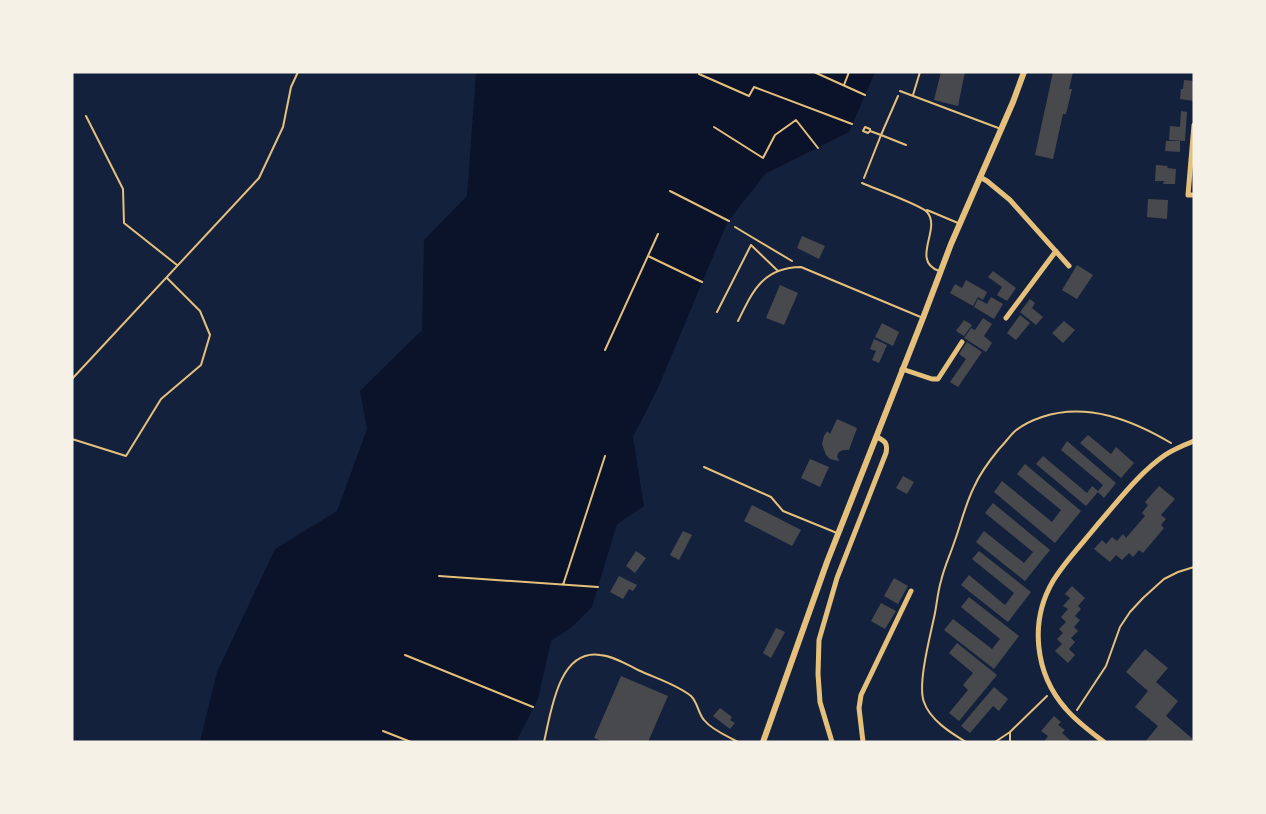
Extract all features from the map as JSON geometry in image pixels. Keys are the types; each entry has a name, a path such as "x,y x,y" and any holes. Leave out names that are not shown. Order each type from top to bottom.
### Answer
{"street":[{"path":"763,742 822,577 902,369 959,224 1024,72"},
{"path":"1194,125 1188,195 1194,195"},
{"path":"980,177 1010,200 1070,266"},
{"path":"1006,318 1056,251"},
{"path":"902,369 932,380 938,379 962,342"},
{"path":"832,742 820,702 819,640 837,579 886,453 885,441 877,436"},
{"path":"1104,742 1072,716 1052,690 1043,669 1038,647 1041,612 1047,593 1057,575 1136,481 1167,454 1194,441"},
{"path":"863,742 859,708 861,695 911,591"}],"lane":[{"path":"913,95 920,72"},
{"path":"900,91 1001,129"},
{"path":"862,183 959,224"},
{"path":"924,209 929,213 930,219 926,258 933,269 940,272"},
{"path":"717,312 751,245 778,270"},
{"path":"738,321 758,285 768,275 791,267 801,267 923,318"},
{"path":"704,467 771,497 783,511 839,534"},
{"path":"544,742 554,697 563,676 578,658 597,654 610,657 678,688 694,700 705,721 738,742"}],"path":[{"path":"72,379 259,178 283,127 291,87 298,72"},
{"path":"814,72 865,95"},
{"path":"844,86 849,72"},
{"path":"699,74 749,96 753,87 852,124"},
{"path":"862,183 900,91"},
{"path":"86,116 123,189 124,223 177,265"},
{"path":"714,127 763,158 775,135 796,120 818,148"},
{"path":"870,131 863,133 866,126 870,131 906,145"},
{"path":"670,191 729,221"},
{"path":"735,227 801,267"},
{"path":"605,350 658,234"},
{"path":"648,256 702,282"},
{"path":"72,439 126,456 161,399 201,365 210,335 200,311 166,277"},
{"path":"966,742 947,729 928,711 923,702 924,676 941,581 974,484 992,458 1025,424 1055,412 1072,410 1099,412 1122,419 1179,447"},
{"path":"563,585 605,456"},
{"path":"1072,716 1106,666 1120,627 1130,612 1164,579 1194,567"},
{"path":"439,576 598,588"},
{"path":"405,655 534,707"},
{"path":"995,742 1010,732 1052,690"},
{"path":"383,731 411,742"},
{"path":"1010,732 1010,742"}],"water":[{"path":"476,72 875,72 849,132 765,174 727,223 658,388 633,437 644,506 617,524 592,607 572,627 551,641 538,699 516,742 200,742 217,672 275,549 337,511 367,429 360,391 422,330 424,240 467,196"}],"building":[{"path":"941,72 965,72 958,106 934,100"},
{"path":"1053,72 1073,72 1069,89 1072,89 1066,114 1063,114 1053,159 1035,155"},
{"path":"1184,80 1194,81 1194,101 1180,99"},
{"path":"1181,111 1187,112 1185,141 1169,140 1170,126 1180,127"},
{"path":"1166,141 1180,141 1180,152 1165,151"},
{"path":"1156,165 1176,169 1175,184 1155,181"},
{"path":"1148,199 1168,200 1167,219 1147,217"},
{"path":"802,236 825,246 819,259 797,248"},
{"path":"1077,265 1093,275 1077,299 1062,290"},
{"path":"993,271 1016,288 1007,301 997,295 1002,287 988,277"},
{"path":"966,280 987,292 983,300 978,297 973,306 950,293 955,284 962,288"},
{"path":"780,285 798,293 784,325 766,318"},
{"path":"991,297 1003,304 994,319 974,307 978,299 987,304"},
{"path":"1030,299 1035,303 1032,308 1043,317 1036,325 1020,312"},
{"path":"1020,315 1030,323 1016,340 1007,333"},
{"path":"983,318 992,324 984,336 992,343 986,352 964,338 971,328 975,330"},
{"path":"964,320 972,325 964,336 956,331"},
{"path":"1064,321 1075,330 1063,343 1052,333"},
{"path":"882,323 899,332 893,346 875,337"},
{"path":"874,339 887,345 879,363 872,360 876,351 870,349"},
{"path":"967,342 982,352 958,387 950,382 966,359 959,354"},
{"path":"837,419 857,428 849,450 839,452 837,456 839,461 830,459 826,455 822,444 827,431 830,434"},
{"path":"1088,435 1111,454 1116,447 1134,463 1121,478 1080,443"},
{"path":"1067,441 1116,483 1104,498 1098,492 1086,506 1036,464 1043,456 1087,493 1092,486 1098,491 1103,485 1061,450"},
{"path":"810,459 829,467 820,487 801,478"},
{"path":"1025,464 1081,511 1055,543 994,492 1002,481 1052,522 1061,510 1017,474"},
{"path":"903,476 914,482 907,494 896,488"},
{"path":"1159,486 1175,499 1161,515 1166,519 1161,525 1164,528 1143,553 1139,550 1133,557 1129,553 1122,560 1116,555 1110,562 1094,549 1102,540 1106,544 1112,537 1117,541 1123,534 1126,538 1145,516 1142,513 1148,505 1145,502"},
{"path":"993,503 1050,550 1025,581 976,542 984,531 1024,563 1033,552 985,513"},
{"path":"752,505 801,530 792,546 744,521"},
{"path":"683,531 692,535 679,560 670,555"},
{"path":"636,551 646,558 635,573 626,566"},
{"path":"979,551 1031,592 1008,622 961,585 969,575 1005,605 1014,593 972,559"},
{"path":"619,576 637,585 633,591 629,589 623,599 610,592"},
{"path":"894,578 908,586 898,604 884,596"},
{"path":"1072,586 1085,598 1078,606 1081,609 1075,616 1080,620 1074,627 1078,631 1071,638 1075,642 1069,649 1075,655 1068,663 1055,651 1062,644 1057,639 1063,633 1059,629 1066,622 1061,617 1068,609 1063,606 1070,598 1065,594"},
{"path":"969,597 1019,636 994,669 944,630 953,619 992,649 1000,639 961,607"},
{"path":"881,603 896,611 885,629 871,621"},
{"path":"776,628 785,632 771,658 763,653"},
{"path":"957,643 997,675 959,721 949,713 968,690 963,685 973,673 949,653"},
{"path":"1145,649 1168,668 1156,682 1178,701 1166,716 1194,742 1145,742 1158,726 1135,707 1148,691 1126,672"},
{"path":"621,676 668,696 648,742 604,742 594,738"},
{"path":"994,687 1008,699 999,711 993,706 970,733 961,726"},
{"path":"720,708 732,717 730,720 735,723 730,729 713,716"},
{"path":"1054,716 1061,722 1058,725 1065,730 1062,733 1070,740 1069,742 1047,742 1045,740 1048,736 1041,731"}]}
